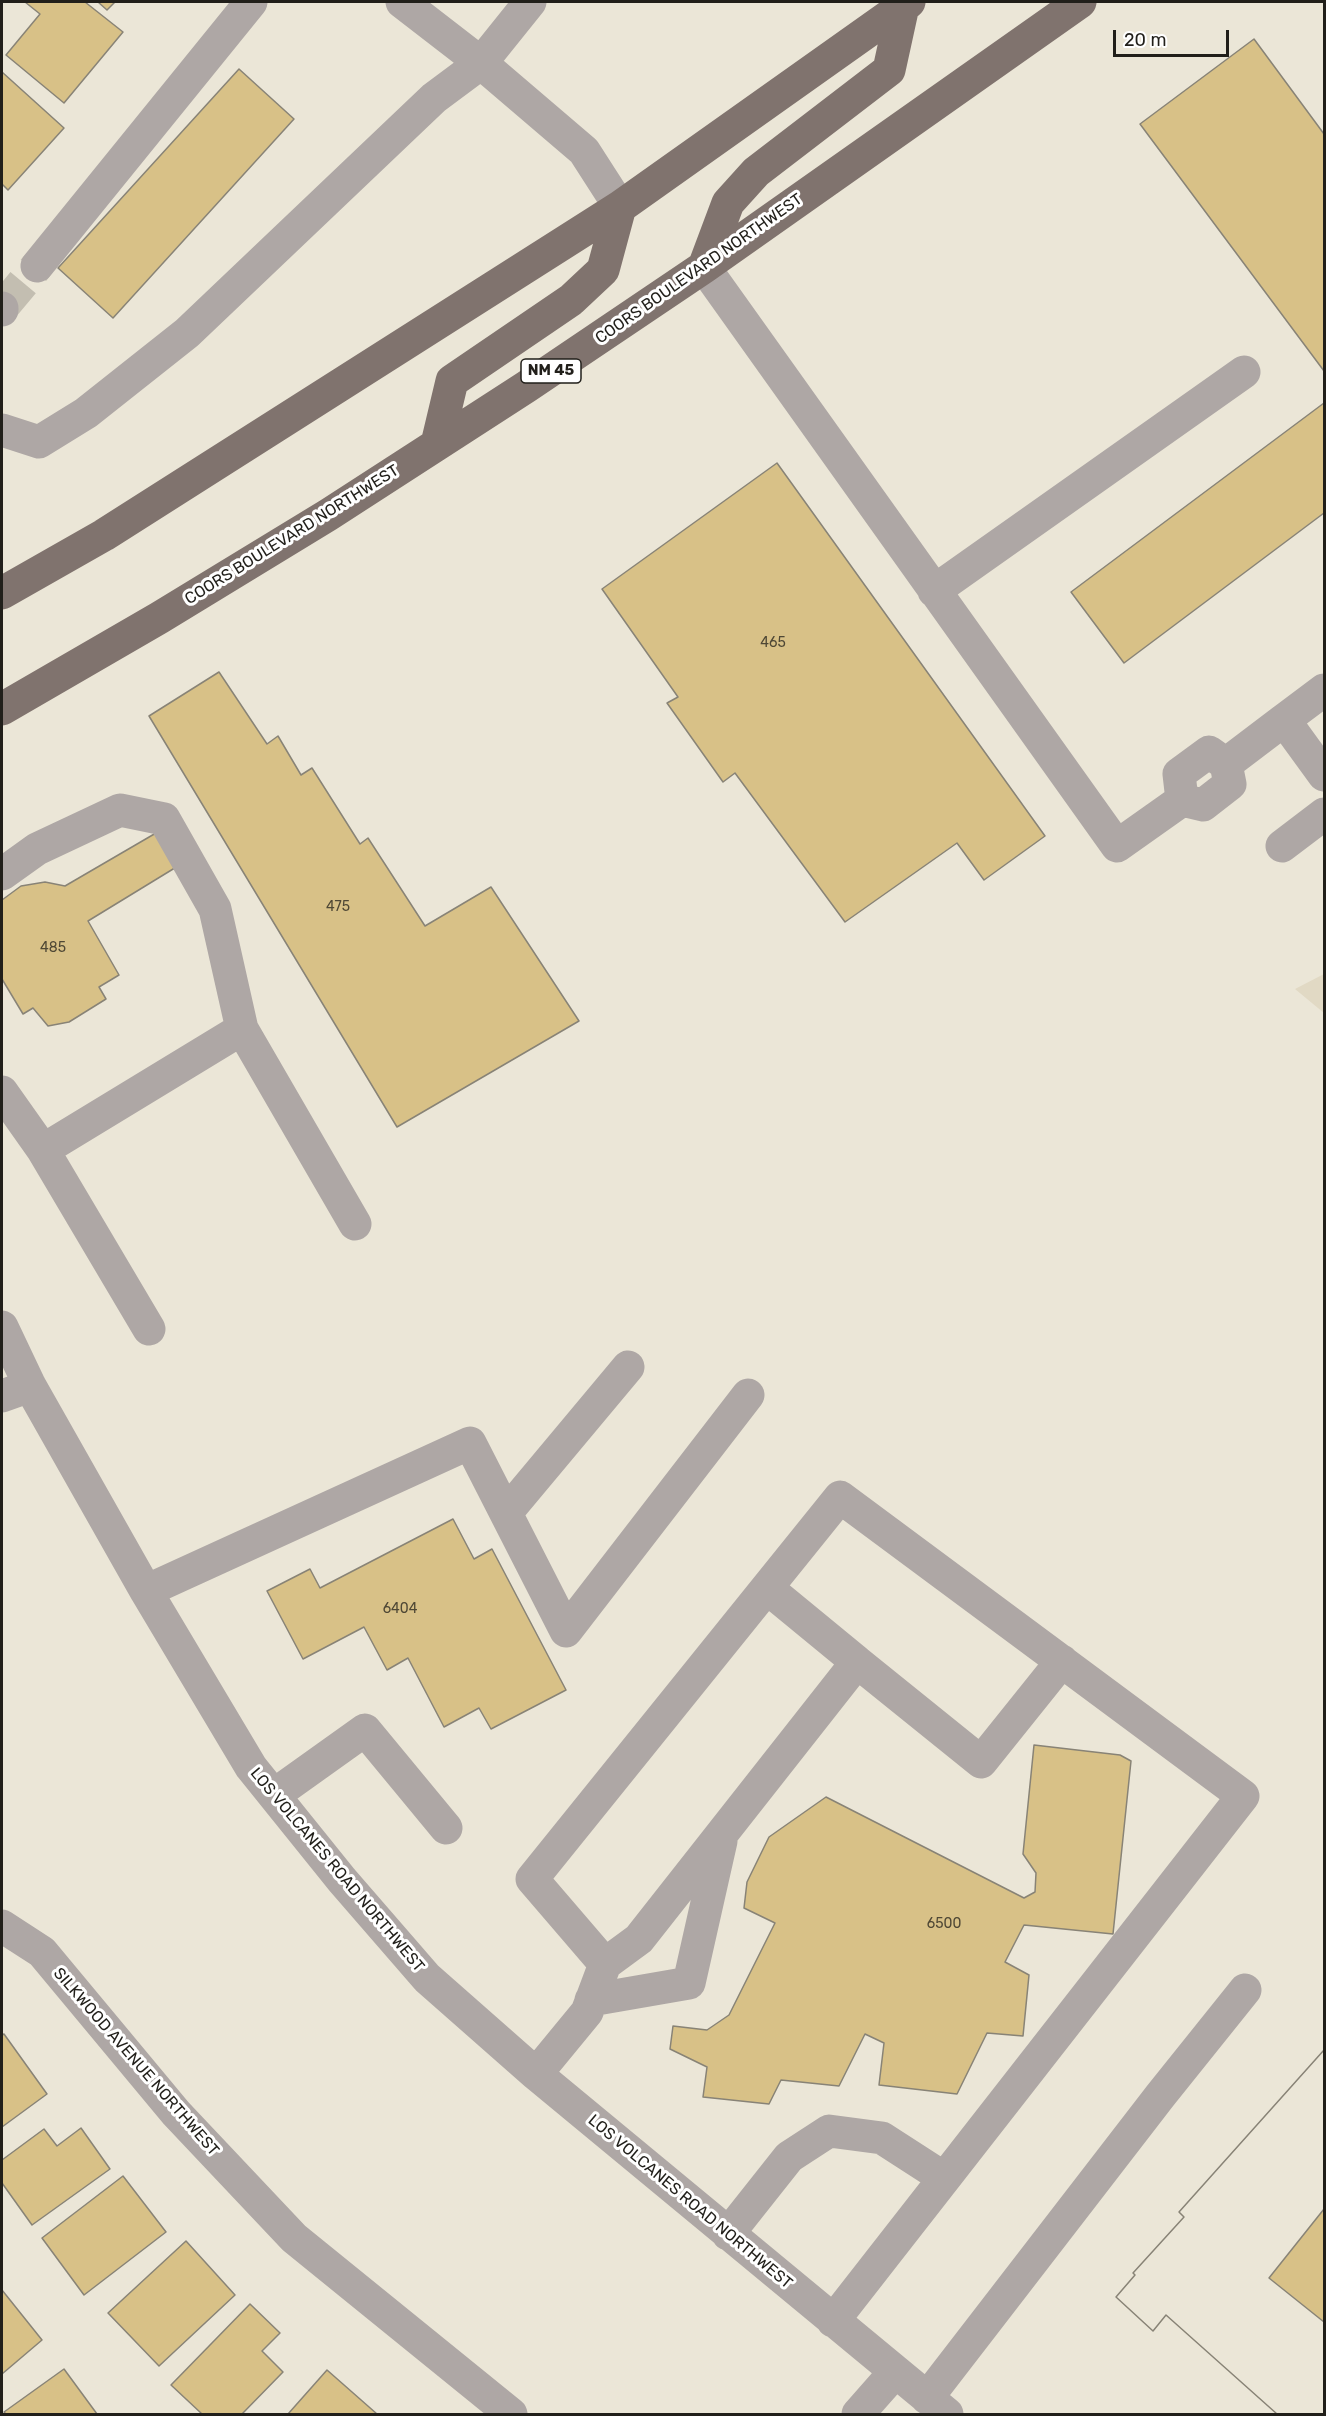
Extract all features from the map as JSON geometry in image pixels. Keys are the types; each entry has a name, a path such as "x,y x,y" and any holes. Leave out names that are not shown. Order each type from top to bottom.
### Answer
{"main road":[{"name":"COORS BOULEVARD NORTHWEST","path":"2,709 159,618 318,521 526,387 704,267 1080,2"},
{"path":"704,267 728,203 756,172 889,70 906,4"},
{"path":"2,593 104,535 620,207 906,4"},
{"path":"437,444 452,381 571,300 603,270 620,207"}],"street":[{"path":"37,266 251,2"},
{"path":"402,2 481,63 584,151 620,207"},
{"path":"2,430 39,442 86,413 187,333 434,98 481,63 530,2"},
{"path":"704,267 1116,846 1182,800 1179,774 1209,752 1226,764 1324,690"},
{"path":"934,591 1244,372"},
{"path":"1284,720 1324,775"},
{"path":"2,874 38,849 120,810 164,819 215,909 242,1029 355,1224"},
{"path":"1282,846 1324,814"},
{"path":"44,1150 242,1029"},
{"path":"2,1092 44,1150 149,1329"},
{"name":"LOS VOLCANES ROAD NORTHWEST","path":"2,1327 16,1391 146,1591 251,1767 342,1880 427,1978 536,2074 937,2406"},
{"path":"506,1513 628,1367"},
{"path":"146,1591 470,1443 566,1631 748,1395"},
{"path":"605,1964 532,1879 840,1497 1243,1796 833,2321"},
{"path":"767,1588 981,1762 1062,1661"},
{"path":"536,2074 587,2012 605,1964 639,1939 857,1662"},
{"path":"274,1795 365,1730 446,1828"},
{"path":"591,2000 689,1983 723,1832"},
{"name":"SILKWOOD AVENUE NORTHWEST","path":"2,1926 42,1952 176,2113 294,2238 511,2415"},
{"path":"937,2406 1152,2105 1245,1990"},
{"path":"729,2234 789,2157 829,2131 882,2138 944,2178"},
{"path":"858,2415 895,2372"}],"shaded area":[{"path":"1324,974 1324,1013 1295,989"}],"building":[{"path":"25,2 85,2 123,32 64,103 6,55 40,14"},
{"path":"98,2 115,2 107,10"},
{"path":"1254,39 1324,134 1324,371 1140,124"},
{"path":"239,69 294,119 113,318 58,268"},
{"path":"2,72 64,128 8,190 2,184"},
{"path":"1324,403 1324,513 1124,663 1071,592"},
{"path":"777,463 1045,836 984,880 957,843 845,922 735,773 723,782 667,703 678,697 602,589"},
{"path":"219,672 267,744 278,736 301,775 312,768 360,844 368,838 425,926 491,887 579,1021 397,1127 149,716"},
{"path":"156,833 178,866 88,921 119,975 99,987 106,999 69,1022 48,1026 33,1008 23,1014 2,979 2,900 21,886 45,882 65,886"},
{"path":"453,1519 474,1559 492,1549 566,1690 491,1729 479,1708 444,1727 408,1658 387,1670 364,1627 303,1659 267,1591 310,1569 320,1588"},
{"path":"1034,1745 1120,1755 1131,1761 1113,1934 1024,1925 1005,1962 1029,1975 1023,2036 987,2033 957,2094 879,2085 884,2043 865,2034 839,2086 781,2080 769,2104 703,2097 707,2067 670,2049 673,2026 707,2030 729,2015 775,1923 744,1908 747,1882 769,1837 826,1797 1024,1898 1035,1892 1036,1873 1023,1854"},
{"path":"4,2034 47,2094 2,2127 2,2035"},
{"path":"1324,2050 1324,2209 1269,2278 1324,2322 1324,2414 1277,2414 1166,2315 1153,2331 1116,2297 1135,2275 1133,2273 1184,2217 1179,2212"},
{"path":"1324,2050 1324,2414 1277,2414 1166,2315 1153,2331 1116,2297 1135,2275 1133,2273 1184,2217 1179,2212"},
{"path":"81,2128 110,2169 32,2225 2,2183 2,2160 44,2129 57,2146"},
{"path":"123,2176 166,2232 84,2295 42,2238"},
{"path":"186,2241 235,2295 159,2366 108,2313"},
{"path":"2,2290 42,2340 2,2374"},
{"path":"250,2304 280,2333 262,2351 283,2372 242,2414 202,2414 171,2385"},
{"path":"64,2369 97,2414 6,2414 4,2412"},
{"path":"327,2370 377,2414 288,2414"}],"tunnel":[{"path":"2,308 37,266"}]}
